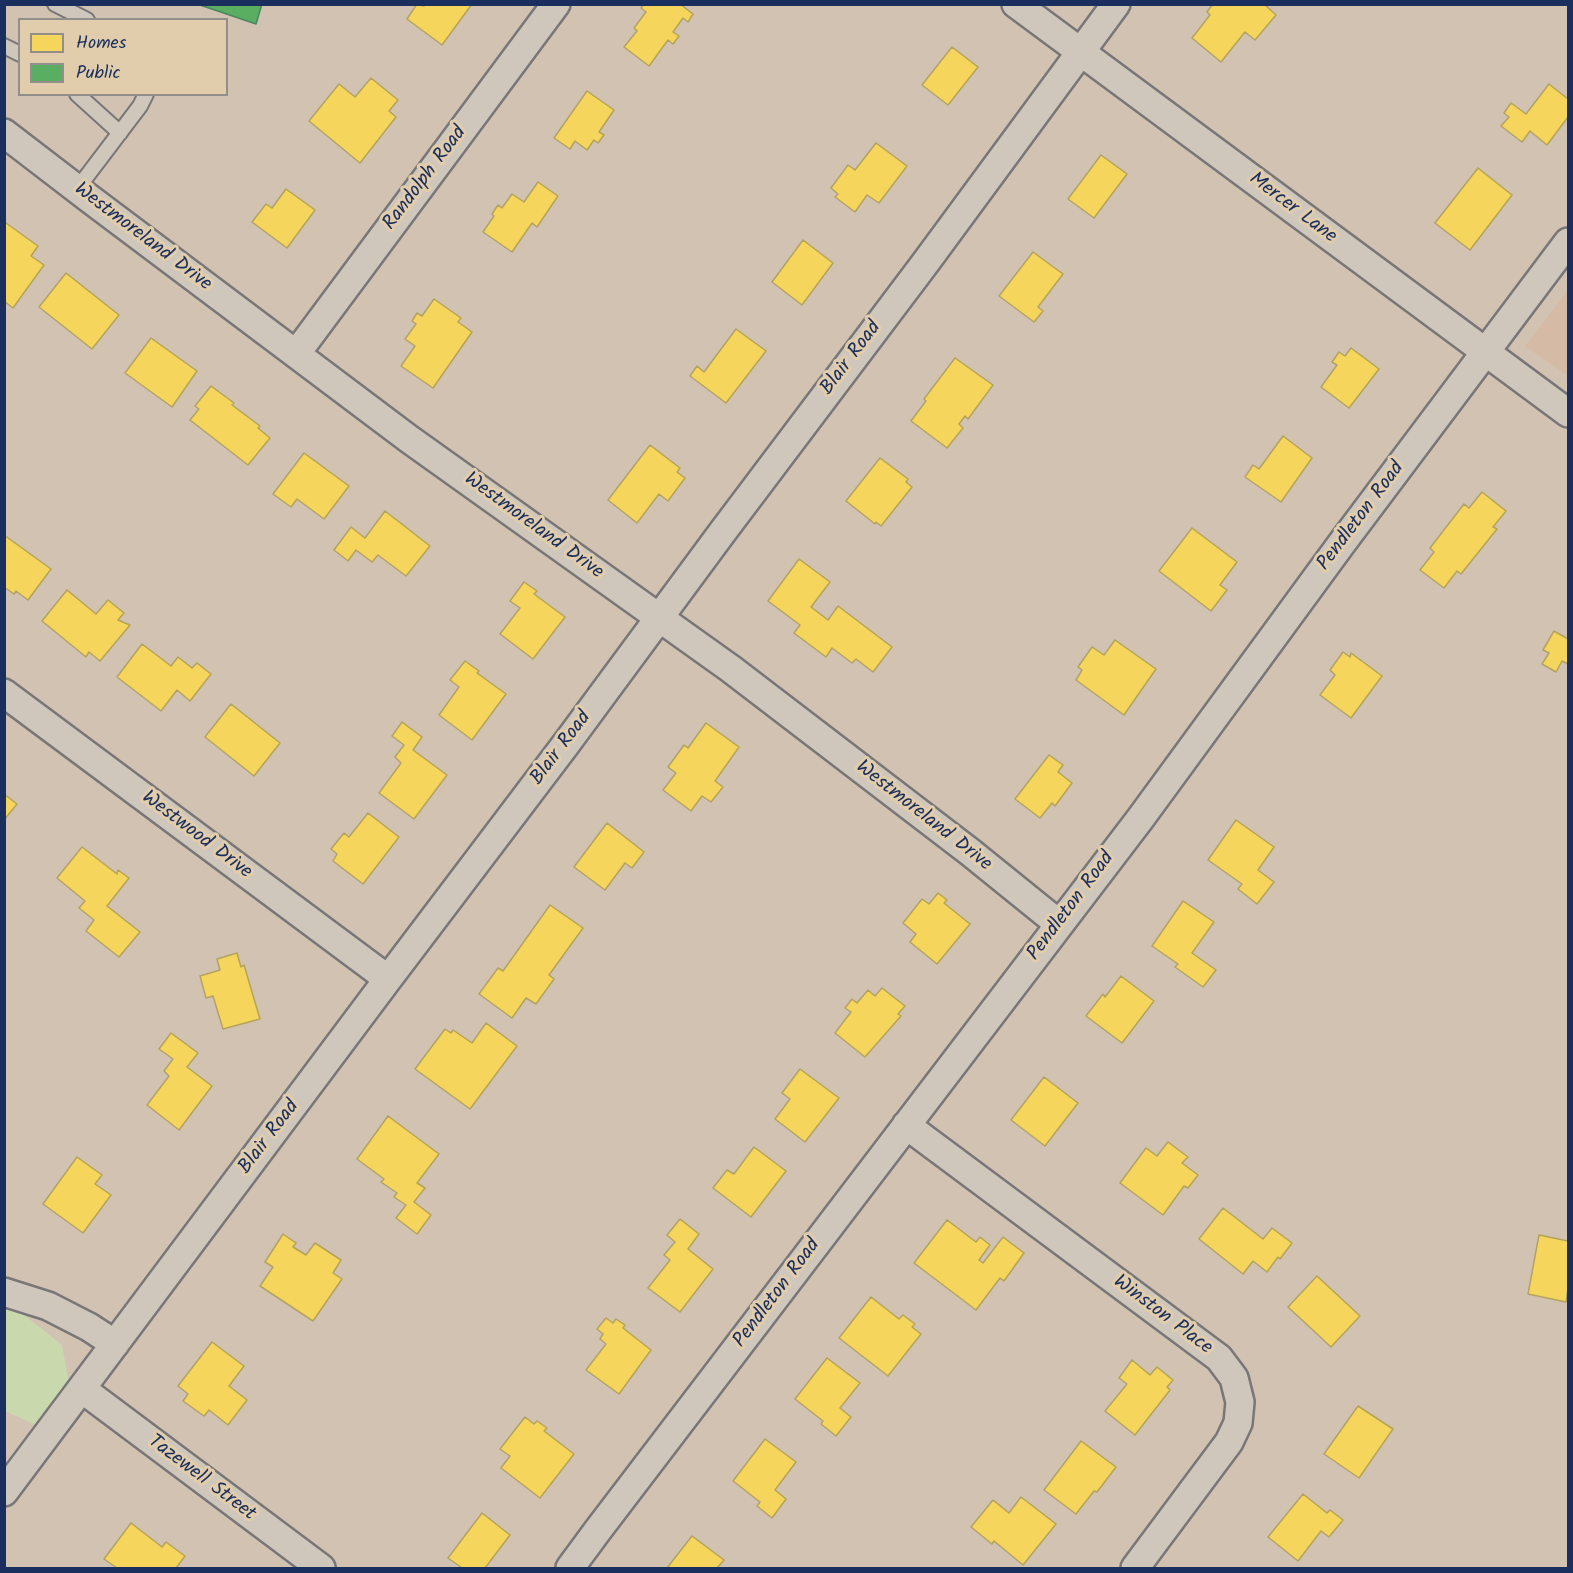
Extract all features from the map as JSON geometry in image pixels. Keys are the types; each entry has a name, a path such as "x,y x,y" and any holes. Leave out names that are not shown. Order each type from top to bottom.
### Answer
{"street":[{"name":"Randolph Road","path":"296,354 556,4"},
{"name":"Mercer Lane","path":"1016,4 1569,413"},
{"name":"Blair Road","path":"4,1492 566,744 1116,4"},
{"name":"Westmoreland Drive","path":"4,132 409,439 731,669 970,852 1059,924"},
{"name":"Pendleton Road","path":"570,1569 1140,819 1342,543 1569,242"},
{"name":"Westwood Drive","path":"4,693 388,979"},
{"name":"Winston Place","path":"906,1125 1219,1358 1234,1378 1240,1402 1238,1423 1229,1442 1135,1569"},
{"path":"4,1292 48,1306 115,1344"},
{"name":"Tazewell Street","path":"82,1389 321,1569"}],"lane":[{"path":"55,4 83,18"},
{"path":"4,46 18,53"},
{"path":"79,96 120,133"},
{"path":"77,189 140,106 145,96"}],"shaded area":[{"path":"1568,290 1568,376 1525,346"}],"green space":[{"path":"4,1303 14,1307 62,1345 71,1395 36,1425 5,1411"}],"building: Homes":[{"path":"417,4 424,6 425,4 472,4 442,45 407,19"},
{"path":"644,4 680,4 693,14 688,22 683,18 673,32 679,36 673,44 668,40 649,66 624,47 637,31 634,28 646,12 641,8"},
{"path":"1213,4 1264,4 1276,15 1255,40 1245,32 1221,62 1192,38 1210,15 1207,12"},
{"path":"952,47 978,67 948,105 922,85"},
{"path":"371,78 398,100 389,111 396,117 360,163 309,121 339,84 355,97"},
{"path":"1549,84 1568,99 1568,117 1547,145 1530,131 1522,142 1501,126 1509,117 1504,113 1511,103 1526,114"},
{"path":"587,91 614,110 599,132 604,135 598,143 594,140 587,150 575,141 570,149 554,138"},
{"path":"876,143 907,166 879,203 867,195 855,212 835,197 838,194 831,188 848,165 855,170"},
{"path":"1101,155 1127,174 1094,218 1068,199"},
{"path":"1478,168 1512,195 1470,250 1435,223"},
{"path":"538,182 558,196 537,227 532,223 512,252 483,232 494,216 492,214 498,205 502,208 512,194 524,202"},
{"path":"286,189 315,210 287,248 252,222 266,204 272,208"},
{"path":"6,223 38,246 31,256 44,265 13,308 4,301 4,225"},
{"path":"803,240 833,263 802,305 772,282"},
{"path":"1033,252 1063,274 1038,307 1043,311 1034,322 999,296"},
{"path":"66,273 119,315 92,349 39,307"},
{"path":"434,299 461,318 458,322 472,332 433,388 401,366 415,346 405,339 416,324 412,321 417,313 422,316"},
{"path":"736,329 766,351 726,403 690,376 697,366 704,372"},
{"path":"151,338 197,371 172,407 125,373"},
{"path":"1351,348 1379,369 1349,408 1321,387 1337,365 1332,362 1339,352 1345,356"},
{"path":"955,358 993,385 968,419 965,416 959,424 963,428 947,448 911,421 926,401 924,399"},
{"path":"211,386 234,403 232,405 260,426 258,428 270,438 248,465 190,420 199,409 195,406"},
{"path":"1283,436 1312,458 1281,502 1245,477 1253,465 1259,469"},
{"path":"650,445 680,468 677,472 685,478 668,501 659,494 637,523 608,500"},
{"path":"304,453 349,486 324,519 297,499 291,507 273,494"},
{"path":"880,458 908,479 906,482 912,487 881,526 876,522 875,524 846,501"},
{"path":"1482,492 1506,511 1493,527 1497,529 1461,574 1457,571 1444,588 1420,570 1434,552 1430,548 1464,504 1469,508"},
{"path":"385,511 430,546 406,576 378,555 372,562 356,550 348,561 334,550 351,527 365,538"},
{"path":"1192,528 1237,562 1220,585 1227,590 1211,611 1159,571"},
{"path":"4,535 51,569 28,600 16,591 14,594 4,587"},
{"path":"799,559 830,582 811,607 828,620 838,606 892,647 873,672 856,659 852,663 832,648 826,657 794,633 800,625 768,601"},
{"path":"524,582 537,591 534,594 565,617 533,659 500,634 520,608 510,601"},
{"path":"67,590 96,614 108,600 124,613 118,620 130,625 100,661 89,652 86,657 42,621"},
{"path":"1554,631 1568,639 1568,664 1562,661 1556,672 1542,664 1549,653 1543,650"},
{"path":"1115,640 1156,669 1124,715 1076,680 1082,670 1078,667 1092,647 1104,655"},
{"path":"142,644 171,666 178,657 192,668 197,663 211,674 190,701 177,690 161,711 117,677"},
{"path":"1343,652 1350,657 1351,653 1382,676 1351,718 1320,695 1335,675 1330,670"},
{"path":"465,661 479,671 477,673 506,694 472,740 439,715 459,687 450,680"},
{"path":"231,704 280,743 254,776 205,737"},
{"path":"402,722 422,737 413,750 447,775 414,819 379,793 401,763 395,757 404,745 392,736"},
{"path":"706,723 739,747 715,781 723,787 711,802 702,796 691,811 663,790 676,773 668,767 684,745 688,748"},
{"path":"1049,755 1063,765 1058,772 1072,783 1055,806 1052,803 1040,818 1015,799"},
{"path":"4,794 17,804 4,820"},
{"path":"368,813 399,837 363,884 333,861 337,854 331,849 344,833 349,837"},
{"path":"1236,820 1274,847 1258,870 1274,882 1257,904 1238,889 1242,884 1208,860"},
{"path":"607,823 644,852 632,868 625,863 605,890 574,867"},
{"path":"82,847 117,874 118,870 129,878 107,906 140,932 119,957 86,931 94,920 79,908 85,901 57,878"},
{"path":"938,893 947,900 944,903 970,924 937,964 910,942 916,934 903,923 922,899 929,904"},
{"path":"1183,901 1214,922 1192,953 1216,970 1203,987 1175,967 1178,964 1152,946"},
{"path":"550,905 583,928 549,975 554,979 536,1004 526,998 512,1018 479,994 498,968 503,971"},
{"path":"237,953 241,967 244,965 260,1019 223,1029 213,996 206,998 200,976 220,970 217,959"},
{"path":"1121,976 1154,1001 1122,1043 1086,1016"},
{"path":"882,988 905,1006 898,1014 901,1016 865,1057 835,1033 851,1012 845,1008 852,999 857,1003 868,990 875,996"},
{"path":"486,1023 517,1046 470,1109 415,1069 445,1029 451,1033 453,1030 472,1043"},
{"path":"171,1033 198,1053 187,1067 212,1086 179,1130 147,1105 169,1076 164,1071 173,1059 159,1049"},
{"path":"800,1069 839,1098 805,1142 775,1119 790,1099 782,1093"},
{"path":"1044,1077 1078,1103 1045,1146 1011,1120"},
{"path":"388,1116 439,1154 417,1183 425,1188 414,1202 431,1215 417,1234 396,1218 406,1205 394,1197 397,1193 381,1182 384,1179 357,1159"},
{"path":"1168,1142 1188,1157 1182,1163 1198,1175 1188,1188 1184,1186 1163,1215 1120,1183 1146,1148 1157,1156"},
{"path":"754,1147 786,1171 751,1217 713,1188 727,1170 734,1174"},
{"path":"77,1157 102,1175 95,1184 111,1195 83,1233 43,1204"},
{"path":"1223,1208 1263,1239 1272,1228 1292,1243 1267,1272 1253,1261 1243,1274 1199,1239"},
{"path":"680,1219 699,1234 688,1249 713,1269 680,1312 648,1288 670,1260 664,1255 675,1242 667,1235"},
{"path":"947,1220 976,1242 980,1237 990,1245 979,1260 983,1263 1003,1237 1024,1253 1004,1281 1000,1278 976,1310 914,1263"},
{"path":"283,1234 296,1243 293,1247 306,1255 315,1243 341,1260 333,1273 342,1279 313,1321 260,1286 273,1267 265,1262"},
{"path":"1539,1235 1568,1241 1566,1302 1528,1294"},
{"path":"1317,1276 1360,1316 1331,1347 1288,1307"},
{"path":"871,1297 899,1319 903,1315 915,1324 912,1327 921,1334 888,1376 839,1338"},
{"path":"606,1318 613,1323 616,1319 625,1325 623,1328 651,1350 619,1394 586,1370 606,1344 600,1339 603,1334 597,1329"},
{"path":"212,1342 244,1366 229,1386 247,1400 228,1425 209,1410 204,1416 183,1401 188,1394 178,1386"},
{"path":"827,1358 860,1383 840,1408 851,1417 836,1436 821,1424 823,1421 795,1399"},
{"path":"1132,1360 1150,1375 1157,1367 1173,1380 1167,1387 1170,1390 1135,1435 1105,1411 1127,1384 1119,1378"},
{"path":"1358,1406 1393,1429 1359,1478 1324,1454"},
{"path":"525,1417 534,1424 537,1421 547,1428 544,1431 574,1454 540,1498 501,1468 510,1456 500,1449"},
{"path":"765,1439 796,1462 775,1490 786,1499 772,1518 757,1506 760,1502 733,1481"},
{"path":"1081,1441 1116,1467 1076,1514 1044,1490"},
{"path":"1303,1494 1327,1513 1330,1510 1343,1520 1329,1537 1321,1531 1298,1561 1268,1537"},
{"path":"1021,1497 1056,1524 1023,1565 994,1541 992,1544 971,1527 993,1500 1009,1513"},
{"path":"482,1513 510,1535 485,1568 462,1568 448,1558"},
{"path":"131,1523 162,1547 166,1542 185,1556 176,1568 117,1568 104,1559"},
{"path":"692,1536 724,1560 717,1568 667,1568"}],"building: Public":[{"path":"197,4 262,4 256,24"}]}
